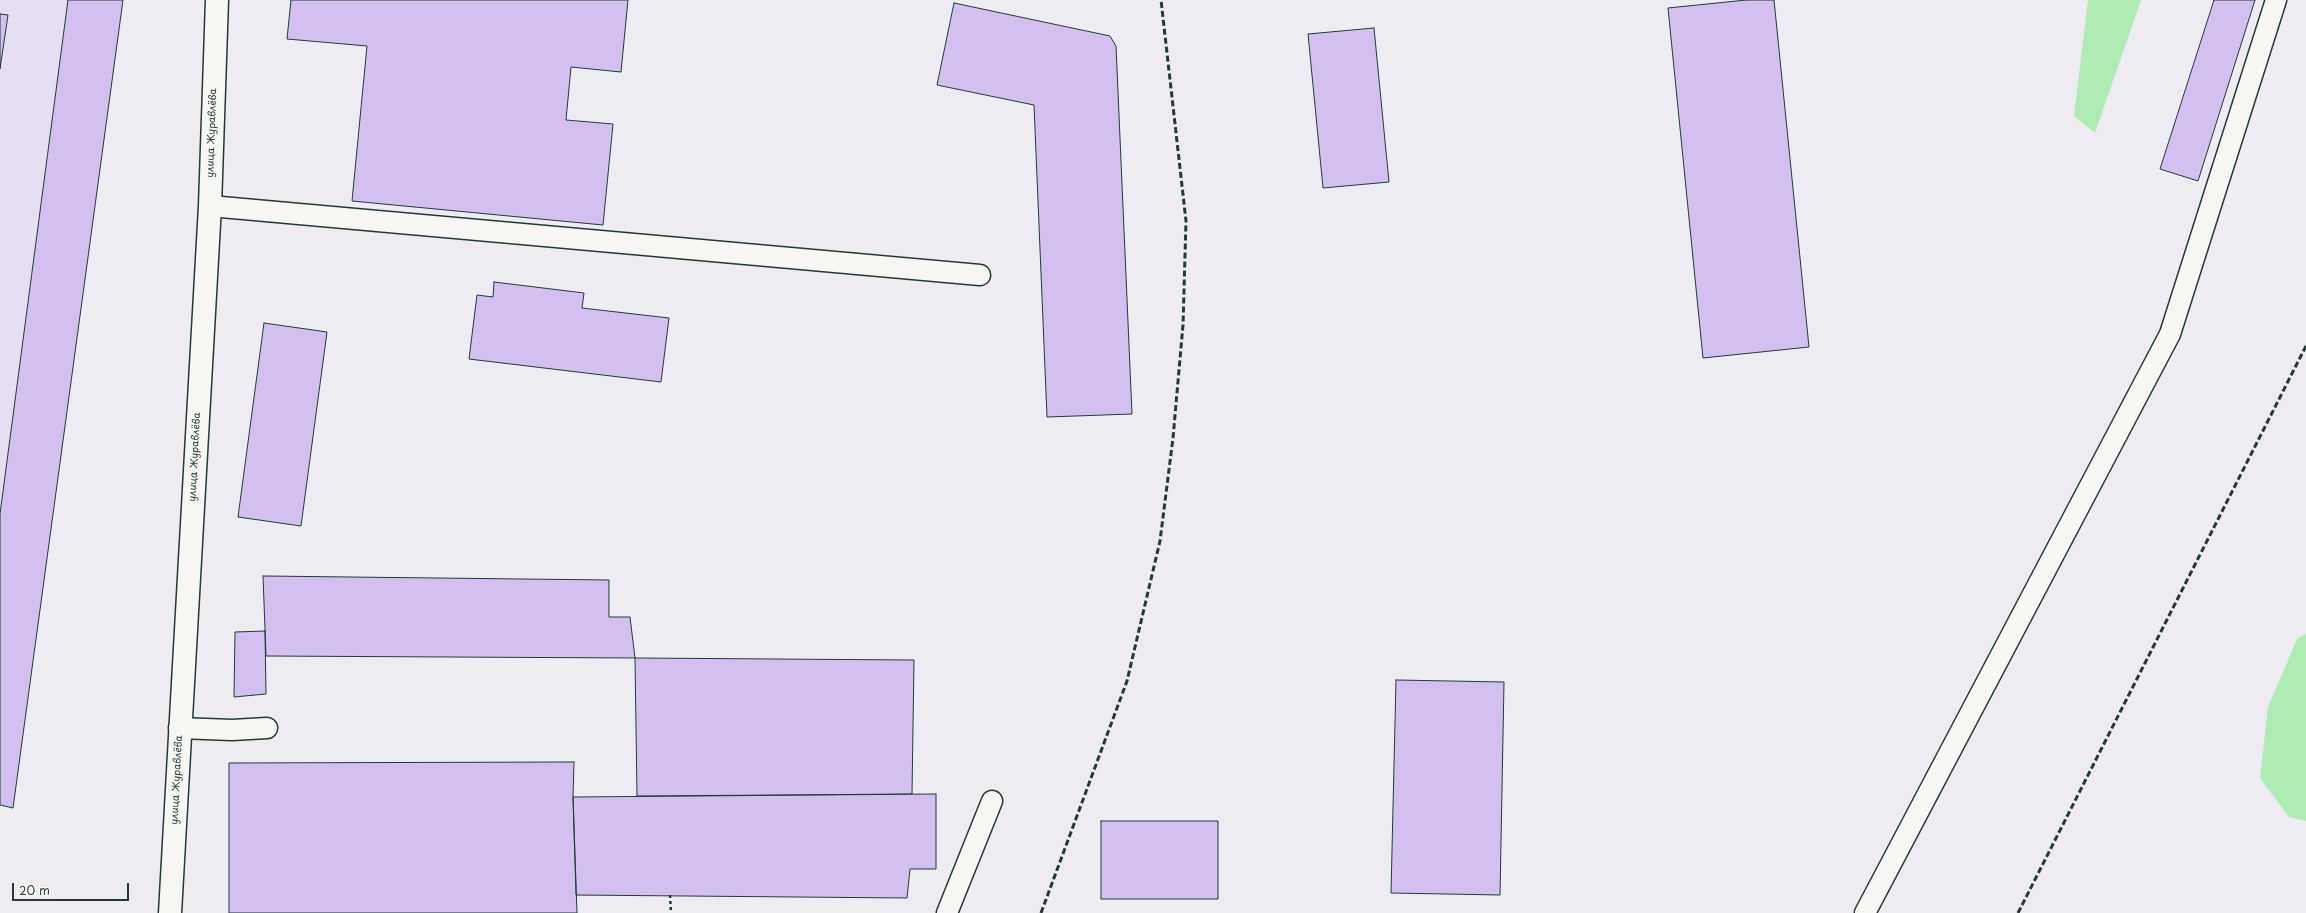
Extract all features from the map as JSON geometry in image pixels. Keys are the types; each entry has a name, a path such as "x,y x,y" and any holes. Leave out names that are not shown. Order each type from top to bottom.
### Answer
{"street":[{"name":"улица Журавлёва","path":"170,913 179,728 210,206 217,0"}],"lane":[{"path":"1865,913 2170,334 2276,0"},
{"path":"210,206 980,275"},
{"path":"179,728 232,730 267,728"},
{"path":"947,913 992,801"}],"path":[{"path":"670,895 671,913"}],"shaded area":[{"path":"0,0 123,0 13,808 0,805"}],"green space":[{"path":"2088,0 2141,0 2095,133 2074,116"},
{"path":"2306,634 2306,821 2289,817 2260,778 2268,707 2297,639"}],"building":[{"path":"68,0 123,0 13,808 0,805 0,514"},
{"path":"291,0 628,0 621,72 571,67 566,120 613,124 603,225 352,201 367,46 287,39"},
{"path":"1746,0 1774,0 1809,347 1703,358 1668,8"},
{"path":"2214,0 2255,0 2198,181 2160,169"},
{"path":"954,3 1110,36 1116,46 1132,414 1047,417 1034,105 937,85"},
{"path":"0,14 8,15 0,69"},
{"path":"1374,28 1389,182 1323,188 1308,34"},
{"path":"494,282 584,293 582,308 669,318 661,382 469,359 477,295 493,297"},
{"path":"264,323 327,332 301,526 238,517"},
{"path":"263,576 609,580 609,617 630,617 635,658 266,656"},
{"path":"265,631 266,694 234,697 235,632"},
{"path":"635,658 914,660 912,794 637,796"},
{"path":"1396,680 1504,682 1500,895 1391,893"},
{"path":"574,762 573,797 577,913 229,913 229,763"},
{"path":"936,794 936,869 910,869 907,898 576,895 573,797"},
{"path":"1101,821 1218,821 1218,899 1101,899"}],"railway":[{"path":"1041,913 1127,681 1160,541 1173,438 1183,325 1186,221 1161,0"},
{"path":"2018,913 2306,346"}]}
